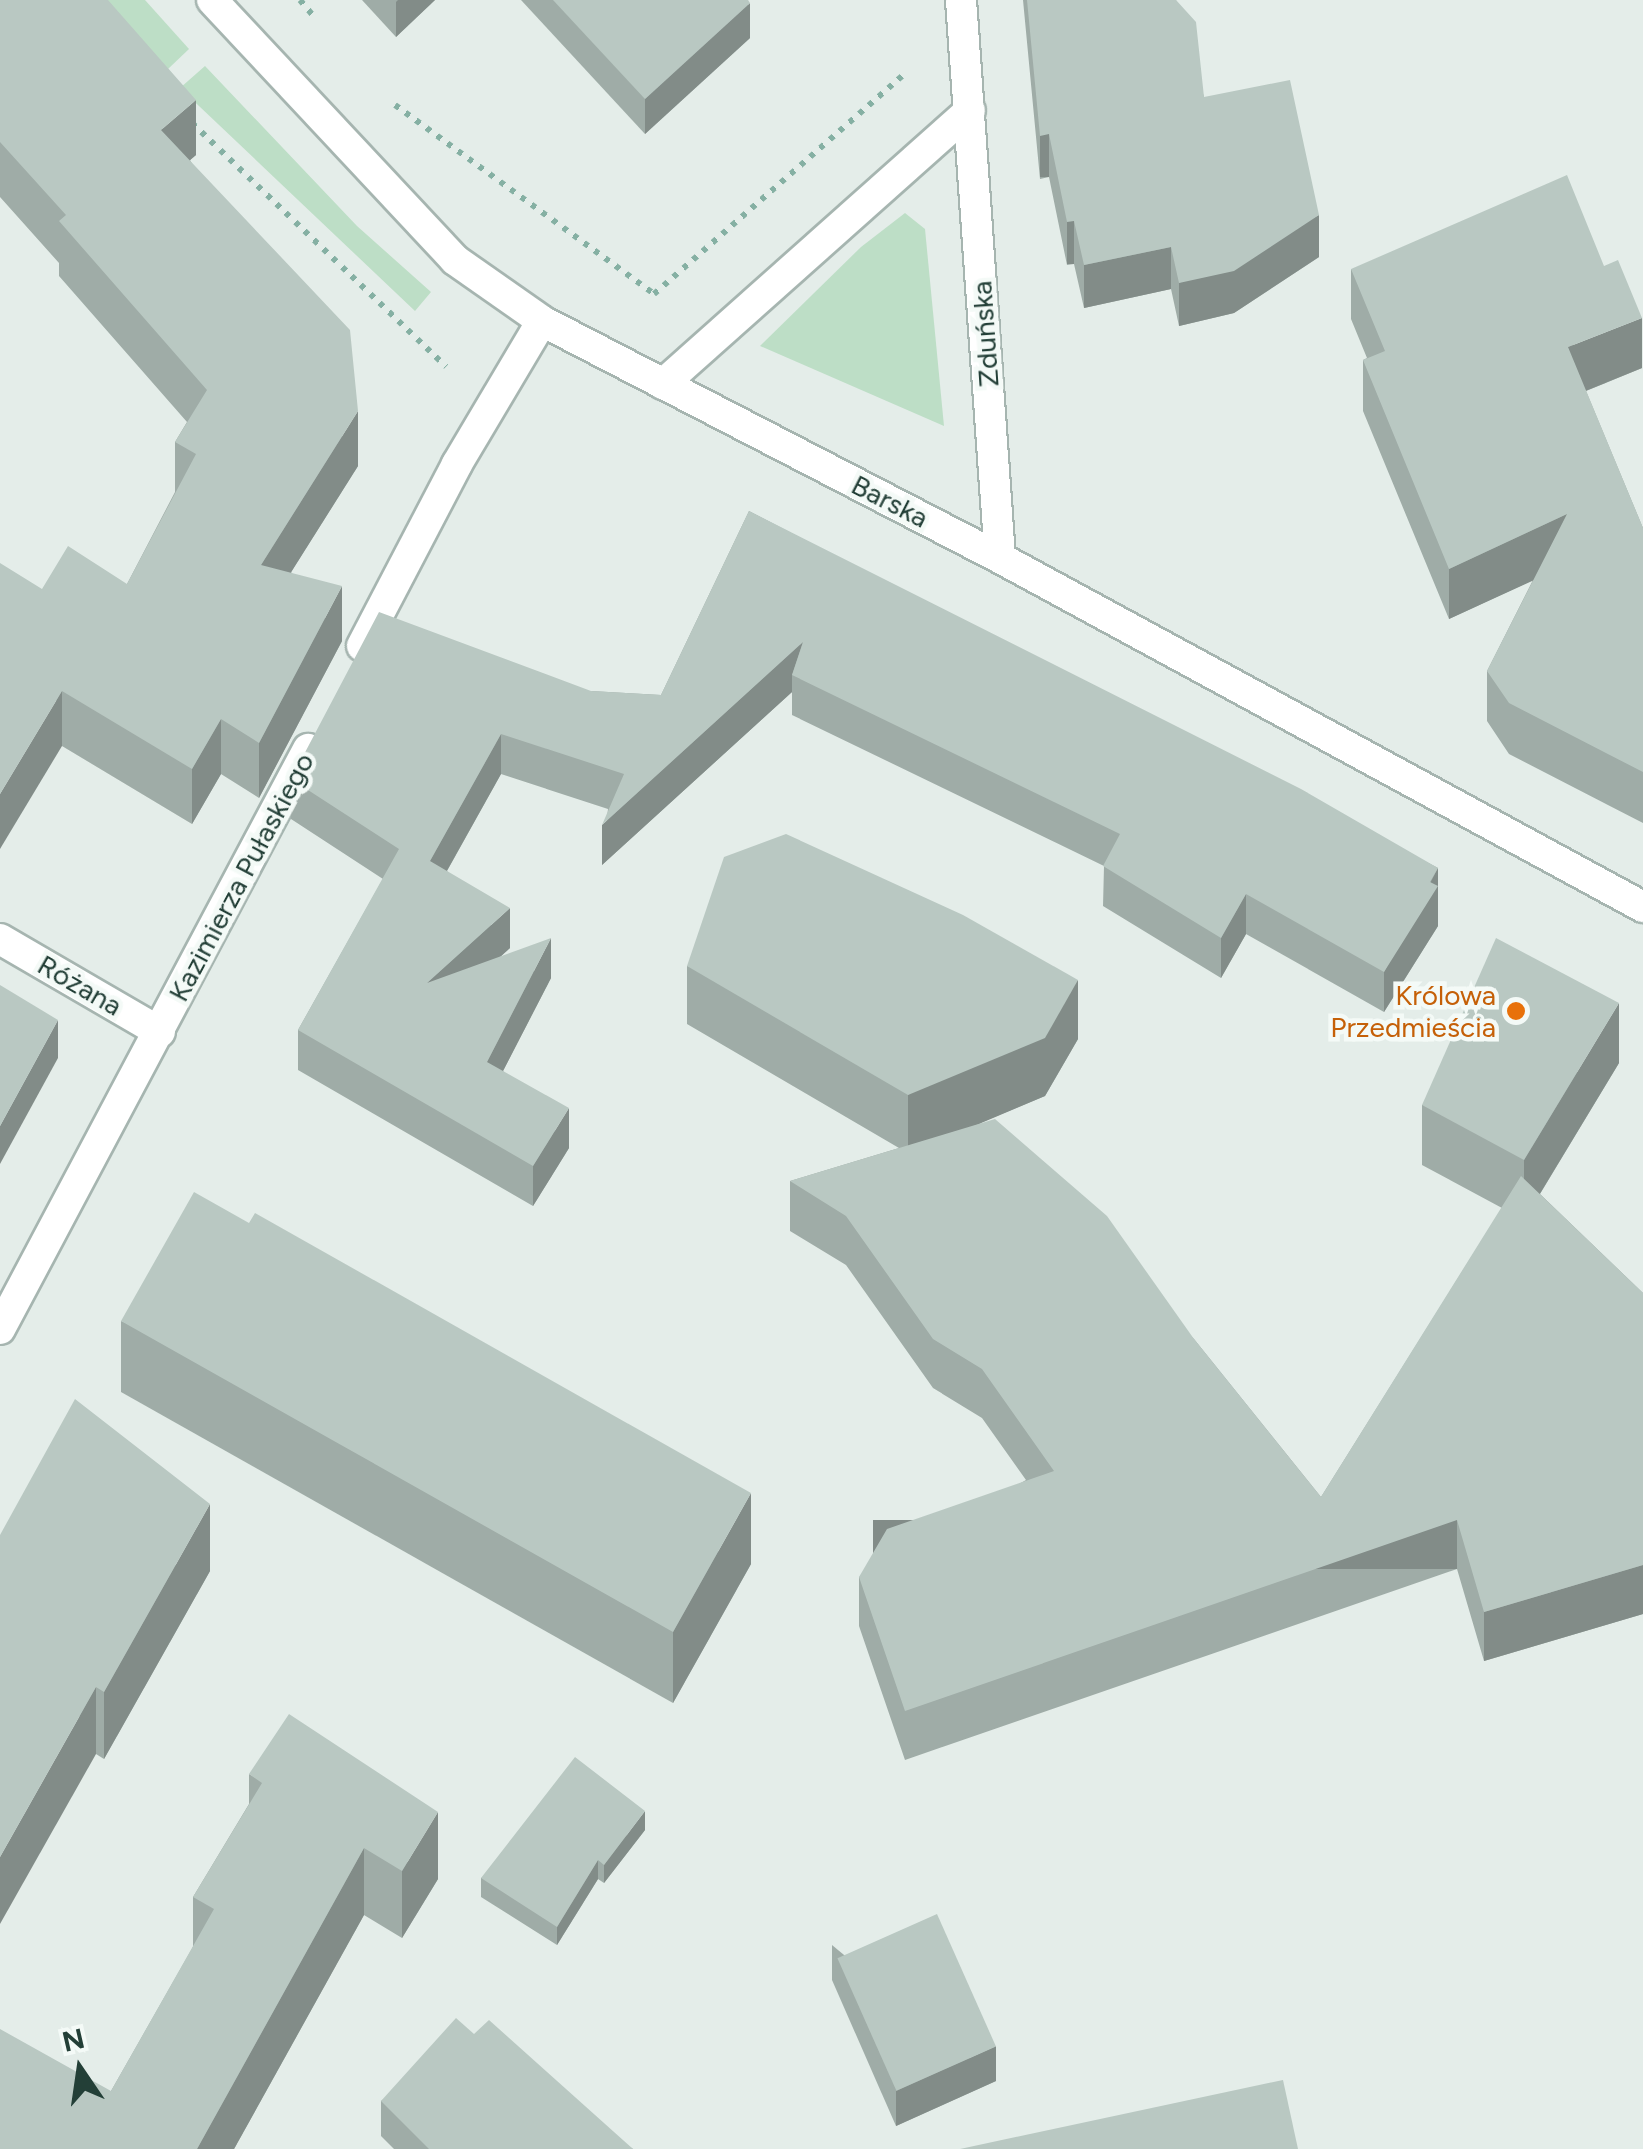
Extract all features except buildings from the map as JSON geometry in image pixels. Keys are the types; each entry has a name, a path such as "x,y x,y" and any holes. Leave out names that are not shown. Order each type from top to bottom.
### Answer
{"street":[{"name":"Barska","path":"212,0 454,260 542,322 1000,558 1643,907"},
{"name":"Zduńska","path":"960,0 1000,558"},
{"path":"664,384 712,335 970,110"},
{"path":"344,680 457,464 542,322"},
{"name":"Kazimierza Pułaskiego","path":"0,1329 326,715"},
{"name":"Różana","path":"0,939 160,1032"}],"path":[{"path":"300,0 323,27"},
{"path":"380,94 654,294 908,72"},
{"path":"181,112 230,167 455,375"}],"green space":[{"path":"104,0 145,0 189,49 168,69"},
{"path":"205,66 357,226 431,292 415,311 180,88"},
{"path":"905,213 925,229 944,426 760,346 861,247"}],"place":[{"name":"Królowa Przedmieścia","path":"1516,1011"}]}
